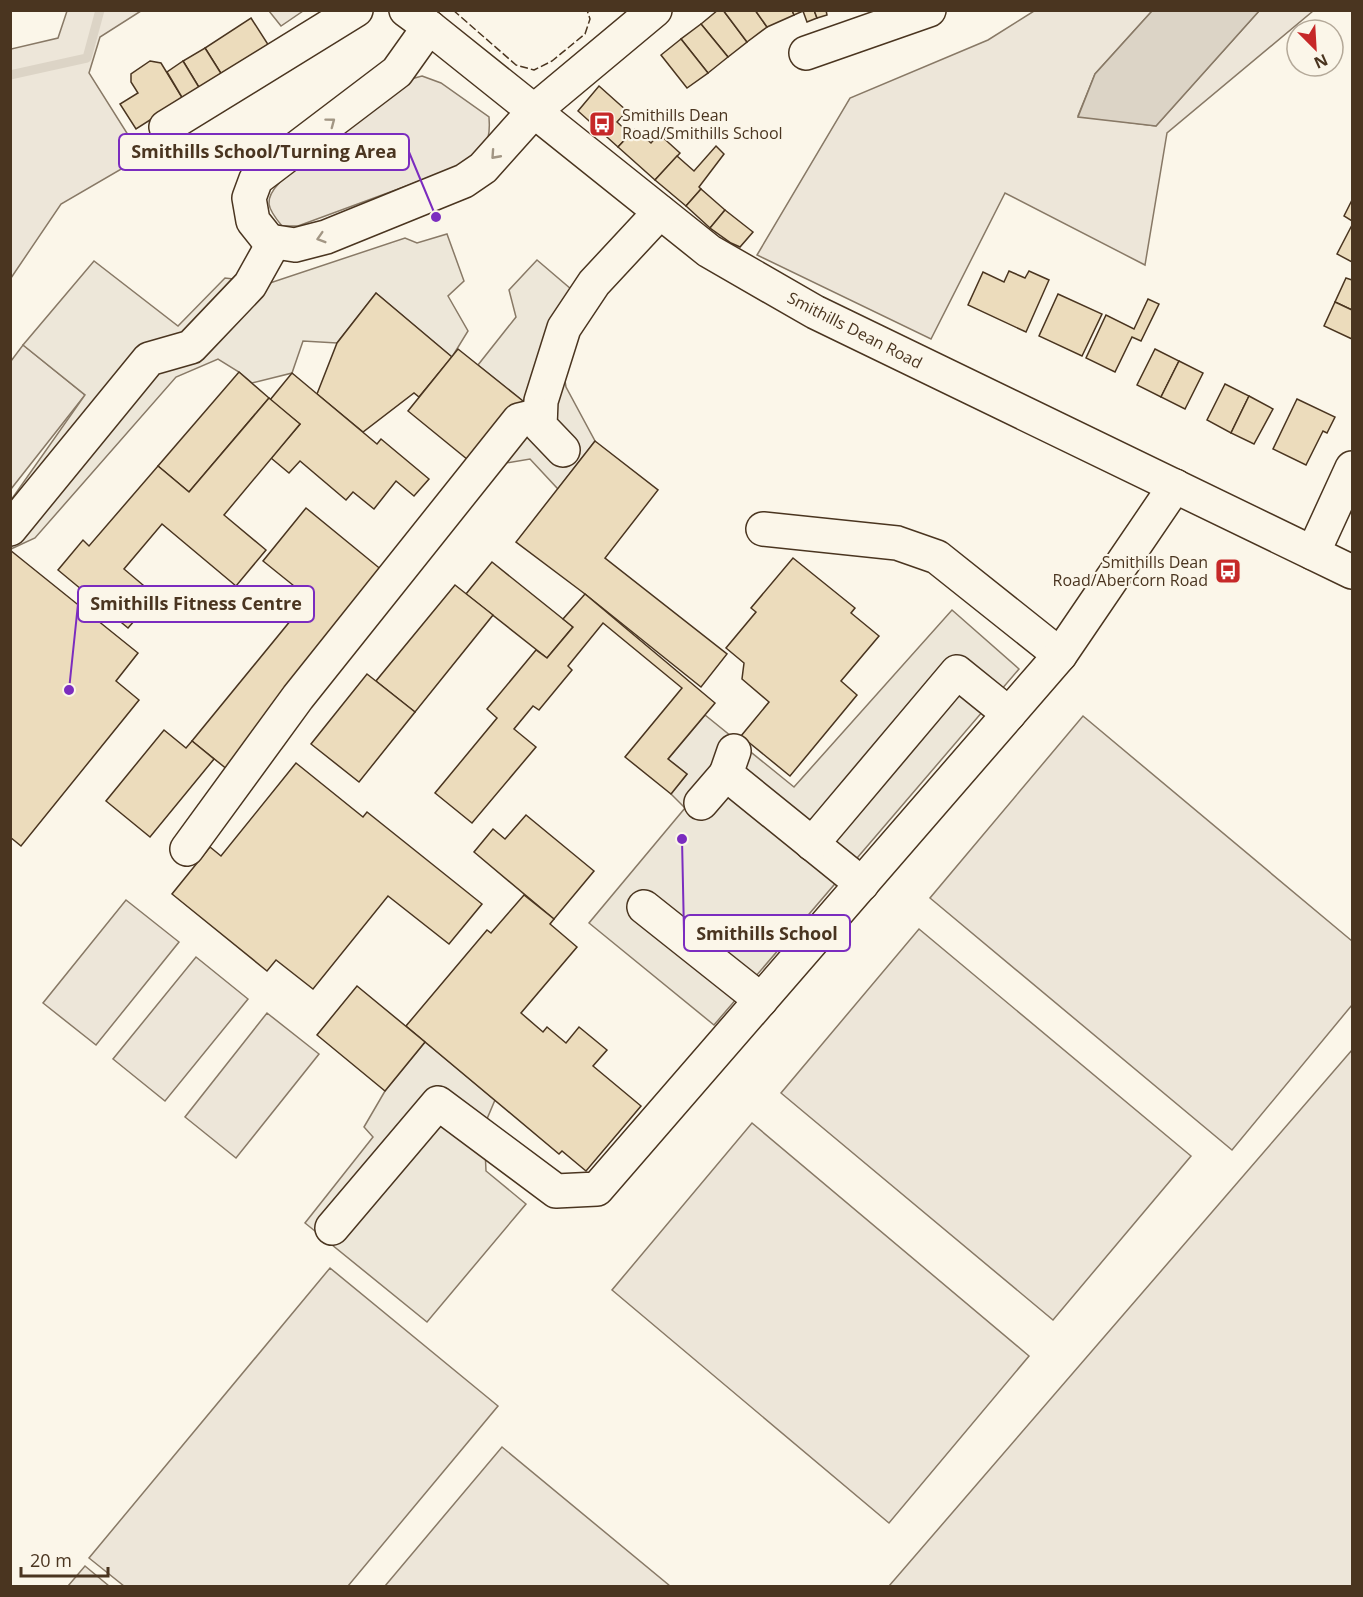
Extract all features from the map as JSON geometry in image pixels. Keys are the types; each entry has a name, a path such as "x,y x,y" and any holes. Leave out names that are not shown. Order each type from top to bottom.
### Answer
{"street":[{"path":"166,127 356,10"},
{"path":"806,53 929,10"},
{"path":"418,19 397,72 256,179 249,198 253,221 269,241 295,245 326,237 464,181 483,168 534,111 637,15"},
{"name":"Smithills Dean Road","path":"418,19 709,251 815,312 1353,572"},
{"path":"563,450 540,426 540,415 564,328 594,283 660,212"},
{"path":"10,529 149,359 191,347 250,285 274,242"},
{"path":"187,849 298,697 519,420 540,415"},
{"path":"1313,553 1353,468"},
{"path":"332,1228 438,1103 556,1191 597,1189 1060,655 1175,486"},
{"path":"763,529 897,543 937,557 1060,655"},
{"path":"812,844 957,672 1009,714"},
{"path":"701,803 730,763 812,844 862,884"},
{"path":"644,907 761,1000"}],"shaded area":[{"path":"67,11 141,11 100,37 89,73 142,157 61,204 11,278 11,49 58,38"},
{"path":"269,11 303,11 281,26"},
{"path":"1034,11 1152,11 1095,74 1078,116 1156,126 1259,11 1313,11 1305,18 1285,18 1285,34 1167,133 1145,265 1005,193 931,339 757,255 850,98 988,40"},
{"path":"1152,11 1259,11 1156,126 1078,117 1095,74"},
{"path":"422,76 441,83 489,117 488,138 480,152 469,163 298,226 282,226 269,204 271,194 280,182 411,79"},
{"path":"447,234 464,281 448,296 468,331 452,357 376,293 337,343 303,341 292,373 252,383 218,359 176,377 35,538 11,549 11,500 85,395 23,345 94,261 178,326 225,278 270,283 405,238 417,243"},
{"path":"537,260 592,307 563,368 566,387 595,441 558,489 530,459 494,465 479,456 523,401 478,365 516,317 509,290"},
{"path":"23,345 85,395 11,489 11,361"},
{"path":"952,610 1019,669 714,1025 589,923 685,808 671,794 687,774 668,759 705,715 794,787"},
{"path":"1083,716 1352,941 1352,1005 1232,1150 930,898"},
{"path":"126,900 179,942 96,1045 43,1003"},
{"path":"919,929 1191,1156 1053,1320 781,1093"},
{"path":"196,957 248,999 165,1101 113,1059"},
{"path":"267,1013 319,1054 236,1158 185,1117"},
{"path":"425,1042 495,1100 484,1126 486,1171 526,1204 427,1322 305,1223 373,1137 364,1127 385,1091"},
{"path":"1352,1050 1352,1586 889,1586"},
{"path":"752,1123 1029,1356 889,1523 612,1290"},
{"path":"330,1268 498,1406 348,1586 124,1586 89,1558"},
{"path":"502,1447 670,1586 385,1586"},
{"path":"85,1566 109,1586 68,1586"}],"building":[{"path":"718,10 723,10 747,42 728,57 701,24"},
{"path":"723,10 755,10 767,27 747,42"},
{"path":"755,10 792,10 794,15 767,27"},
{"path":"792,10 814,10 817,18 807,22 803,11 794,15"},
{"path":"814,10 826,10 827,15 817,18"},
{"path":"251,18 269,46 222,75 205,48"},
{"path":"701,24 728,57 708,73 681,39"},
{"path":"681,39 708,73 687,88 661,55"},
{"path":"205,48 222,75 200,89 183,61"},
{"path":"150,61 161,63 183,99 136,129 120,104 138,93 131,82 131,74"},
{"path":"183,61 200,89 183,99 167,72"},
{"path":"599,86 627,111 617,122 630,134 618,147 578,111"},
{"path":"635,129 651,143 659,134 680,153 655,180 618,147"},
{"path":"716,146 724,154 699,187 701,189 686,206 655,180 677,156 694,171"},
{"path":"701,189 725,210 710,228 686,206"},
{"path":"1352,200 1352,221 1344,216"},
{"path":"725,210 753,232 740,247 710,228"},
{"path":"1352,225 1352,262 1337,254"},
{"path":"1009,271 1025,278 1029,271 1049,280 1026,332 968,305 983,272 1004,282"},
{"path":"1346,278 1352,280 1352,310 1335,302"},
{"path":"376,293 452,357 419,397 414,393 363,432 317,394 337,343"},
{"path":"1058,294 1102,314 1082,356 1039,336"},
{"path":"1148,299 1159,304 1141,341 1132,337 1115,372 1086,358 1106,315 1134,329"},
{"path":"1335,302 1352,310 1352,339 1324,326"},
{"path":"458,349 523,401 473,464 408,411"},
{"path":"1155,349 1179,361 1161,397 1137,385"},
{"path":"1179,361 1203,373 1185,409 1161,397"},
{"path":"239,372 269,398 189,492 158,466"},
{"path":"292,373 377,444 381,439 429,479 414,496 396,481 374,509 353,492 346,500 300,461 289,473 271,458 300,424 270,400"},
{"path":"1225,384 1249,396 1231,433 1207,420"},
{"path":"1249,396 1273,409 1254,444 1231,433"},
{"path":"269,398 300,424 224,515 266,550 236,586 162,524 124,569 156,596 128,628 58,570 83,540 89,546 158,466 189,492"},
{"path":"1297,399 1335,417 1327,433 1323,431 1306,465 1273,449"},
{"path":"595,441 658,490 605,558 727,654 701,687 516,542"},
{"path":"306,508 383,571 228,770 192,741 309,598 263,561"},
{"path":"10,550 138,653 116,681 139,700 21,846 10,837"},
{"path":"793,558 855,608 851,613 879,636 841,681 857,695 790,776 741,736 769,702 742,679 744,663 726,648 756,612 751,608"},
{"path":"492,562 573,627 547,658 466,594"},
{"path":"455,585 493,615 415,712 376,681"},
{"path":"585,594 715,703 668,759 687,774 671,794 625,757 682,688 603,623 568,666 572,670 539,710 533,706 514,729 536,747 472,823 435,793 497,718 487,709 536,650 547,658 573,627 563,619"},
{"path":"367,674 415,712 359,782 311,744"},
{"path":"164,730 186,748 192,741 214,759 150,837 106,801"},
{"path":"296,763 363,817 367,812 482,904 449,944 388,896 313,989 276,960 267,971 172,894 210,847 221,856"},
{"path":"526,815 594,871 554,919 474,852 493,829 505,839"},
{"path":"524,895 554,919 550,924 577,947 521,1013 543,1032 547,1027 566,1043 579,1027 607,1050 593,1066 641,1106 586,1171 562,1151 559,1154 406,1026 487,930 491,933"},
{"path":"357,986 425,1042 385,1091 317,1035"}],"waterway":[{"path":"10,75 87,58 100,10"}],"fence":[{"path":"453,10 516,65 534,70 552,61 585,34 590,19 587,10"}],"place":[{"name":"Smithills Dean Road/Smithills School","path":"602,124"},
{"name":"Smithills School/Turning Area","path":"436,217"},
{"name":"Smithills Dean Road/Abercorn Road","path":"1228,571"},
{"name":"Smithills Fitness Centre","path":"69,690"},
{"name":"Smithills School","path":"682,839"}]}
